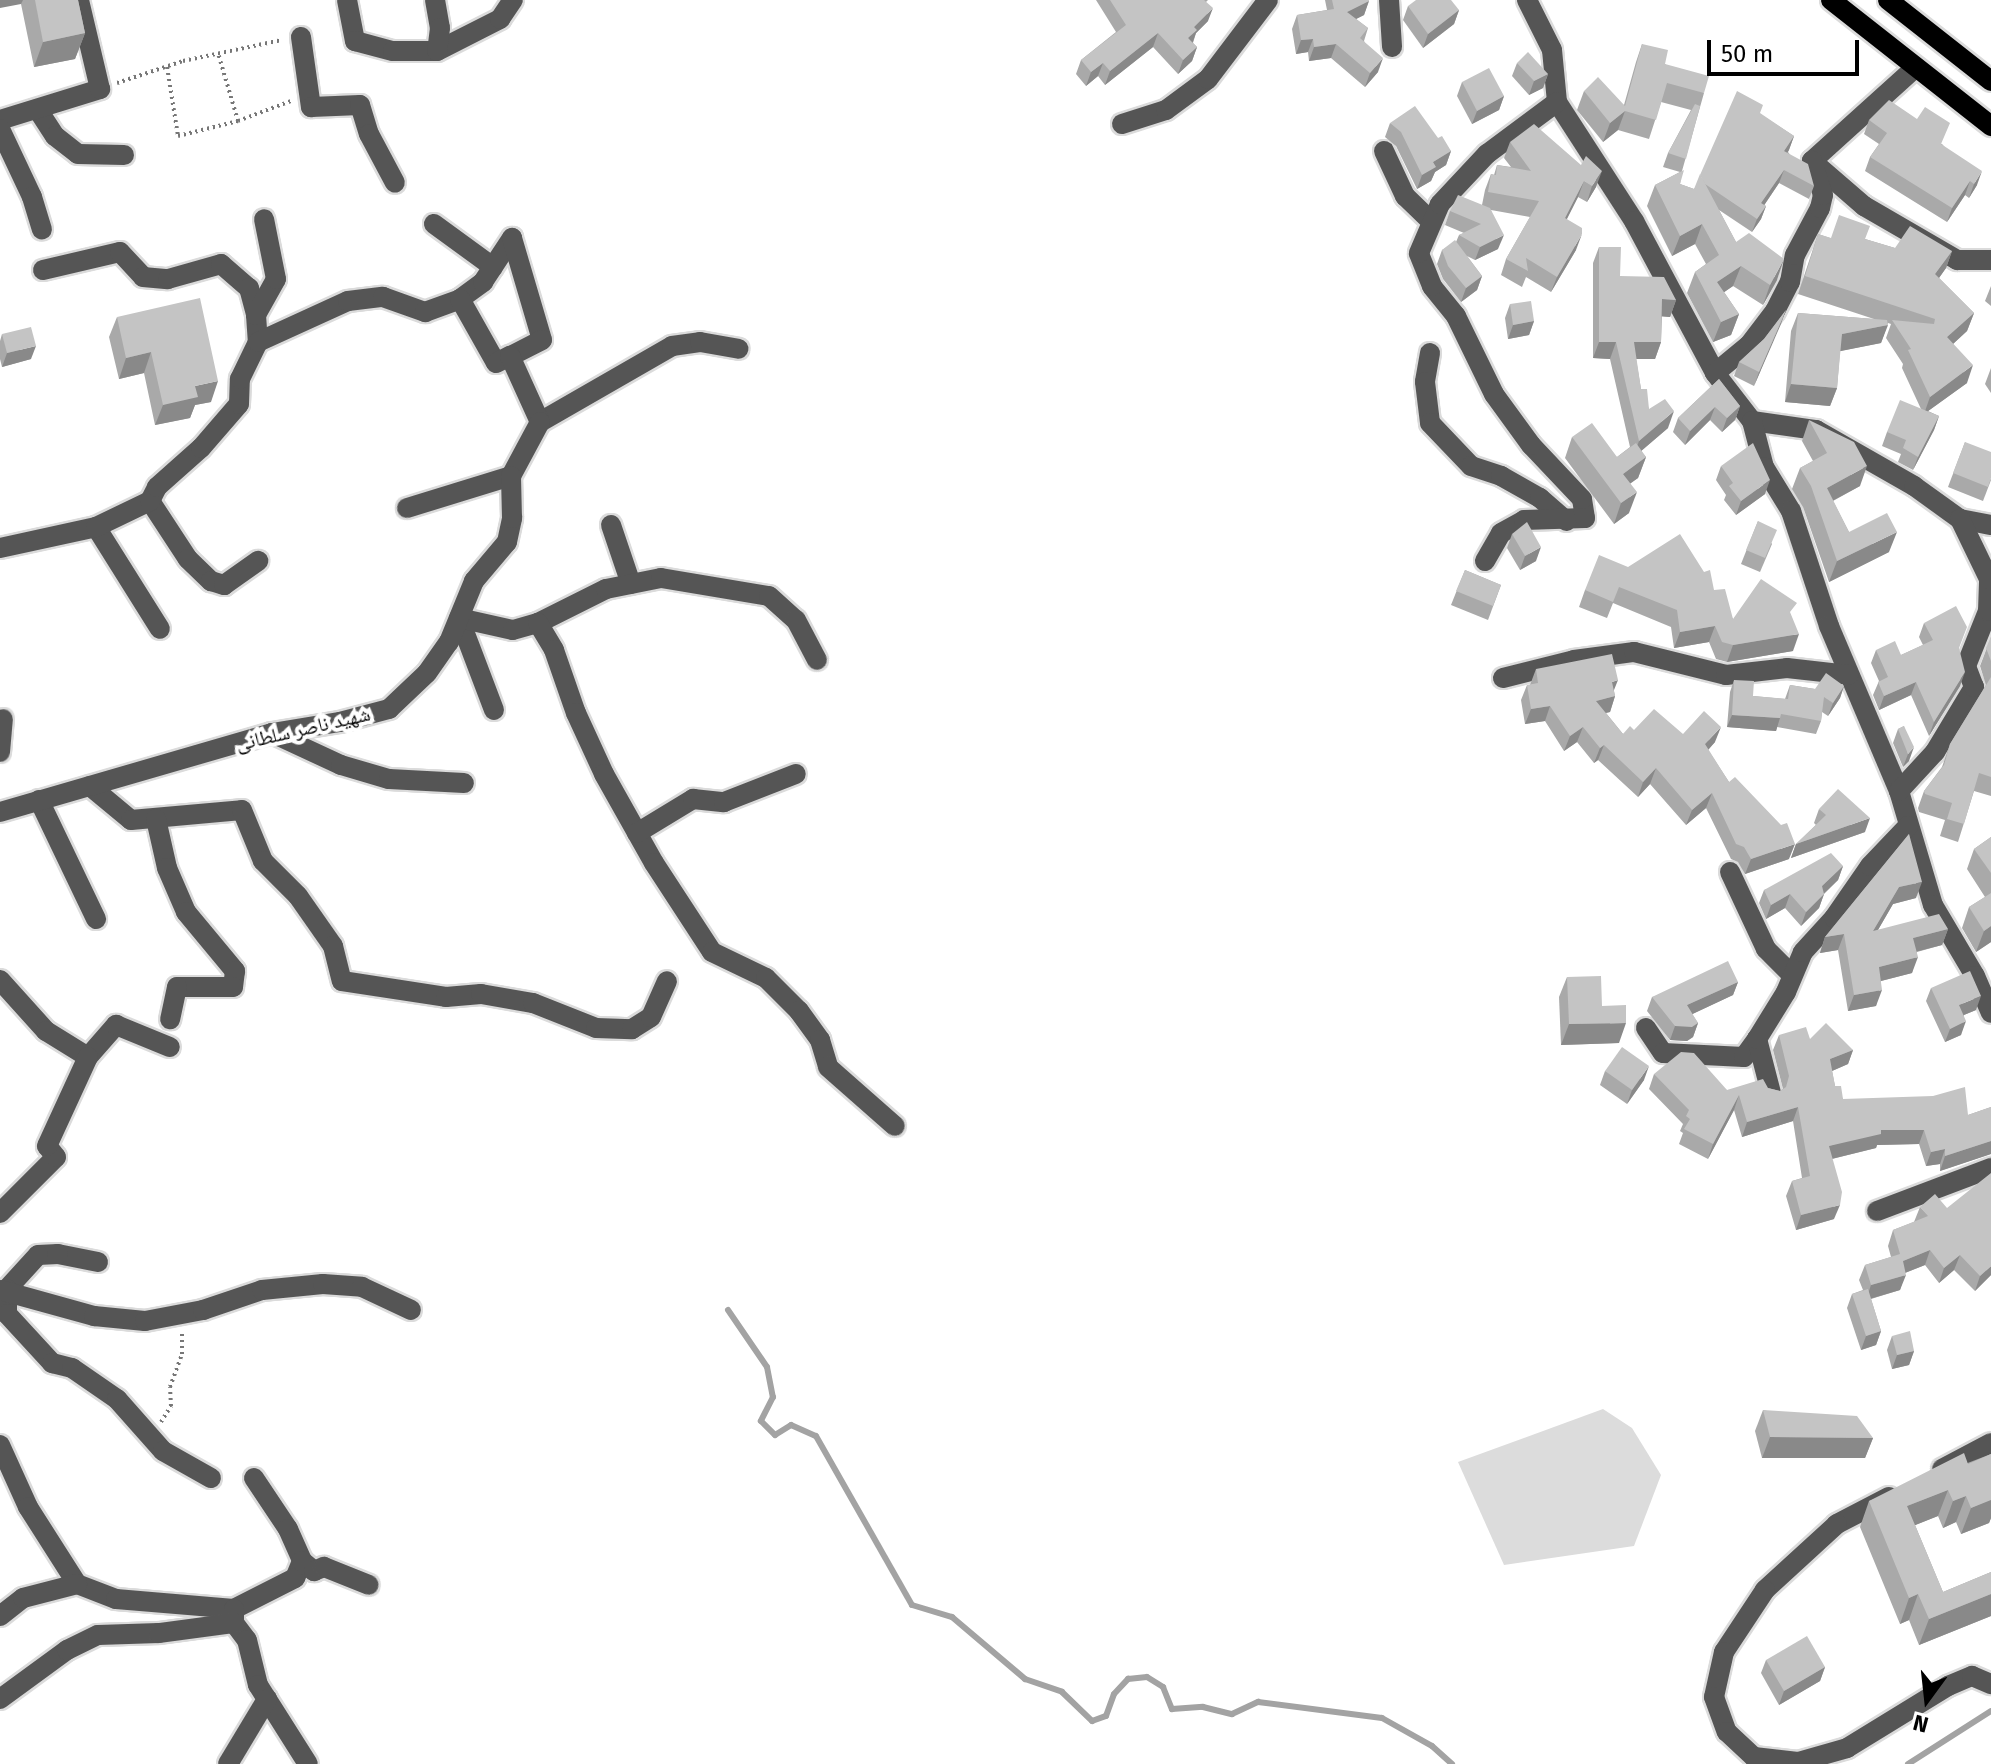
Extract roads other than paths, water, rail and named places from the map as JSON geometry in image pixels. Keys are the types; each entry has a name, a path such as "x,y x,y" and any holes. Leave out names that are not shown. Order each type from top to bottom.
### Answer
{"main road":[{"path":"1831,0 1991,126"},
{"path":"1888,0 1991,81"}],"street":[{"path":"0,120 100,89 79,0"},
{"path":"347,0 355,41 393,51 437,51 500,19 513,0"},
{"path":"435,0 440,28 437,51"},
{"path":"1122,124 1166,110 1208,79 1268,0"},
{"path":"1389,0 1392,47"},
{"path":"1527,0 1552,50 1557,102 1634,221 1715,373 1752,421 1764,467 1791,511 1849,675 1899,791 1933,905 1975,976 1991,1013"},
{"path":"301,37 311,107 360,105 369,134 395,183"},
{"path":"1812,161 1916,67"},
{"path":"1485,561 1501,533 1524,520 1585,518 1582,499 1531,445 1494,394 1456,316 1432,286 1419,253 1440,204 1487,154 1557,102"},
{"path":"38,110 55,136 78,154 124,155"},
{"path":"0,129 32,197 42,229"},
{"path":"1384,151 1405,196 1432,222"},
{"path":"1715,373 1749,345 1775,311 1790,282 1795,255 1820,208 1823,195 1812,161"},
{"path":"1812,161 1864,206 1957,260 1991,260"},
{"path":"256,315 276,279 264,219"},
{"path":"434,224 493,267"},
{"path":"258,342 348,301 383,297 425,312 460,299 483,282 512,238 542,340 496,363 460,299"},
{"path":"0,549 96,527 150,501 157,487 201,448 239,404 240,379 258,342 256,315 249,288 221,264 168,279 143,277 120,252 43,270"},
{"path":"407,508 511,476 540,422 672,346 700,342 738,349"},
{"path":"1430,353 1425,382 1430,423 1471,466 1501,476 1540,498 1566,521"},
{"path":"510,356 540,422"},
{"path":"1752,421 1816,430 1914,486 1960,519 1991,525"},
{"name":"شهید ناصر سلطانی","path":"1,806 39,800 272,733 340,722 389,709 427,673 449,642 474,581 507,542 512,518 511,476"},
{"path":"150,501 188,559 211,581 224,585 258,561"},
{"path":"1899,791 1935,752 1974,687 1966,666 1988,611 1990,579 1960,519"},
{"path":"611,525 631,584"},
{"path":"96,527 160,629"},
{"path":"459,618 513,630 538,623 606,589 661,578 769,596 796,620 817,660"},
{"path":"459,618 494,710"},
{"path":"538,623 554,650 576,713 604,774 712,952 766,978 799,1011 820,1040 828,1067 895,1126"},
{"path":"1503,678 1574,660 1634,652 1726,675 1787,668 1849,675"},
{"path":"0,752 3,719"},
{"path":"272,733 341,765 389,779 464,783"},
{"path":"637,833 693,799 724,802 796,774"},
{"path":"90,786 131,820 242,810 263,861 298,896 333,946 342,981 446,997 481,994 533,1003 596,1028 632,1029 651,1017 667,981"},
{"path":"39,800 96,919"},
{"path":"156,819 167,868 186,912 235,971 233,987 177,987 170,1019"},
{"path":"1646,1028 1663,1053 1744,1057 1757,1039 1803,952 1834,918 1870,866 1908,826"},
{"path":"1730,872 1766,949 1792,975"},
{"path":"0,980 46,1031 88,1057"},
{"path":"0,1213 56,1157 47,1146 88,1057 116,1025 170,1047"},
{"path":"1757,1039 1771,1093"},
{"path":"1877,1211 1991,1168"},
{"path":"3,1290 38,1255 58,1254 98,1262"},
{"path":"3,1290 94,1316 145,1321 262,1290 323,1284 362,1287 411,1310"},
{"path":"3,1290 7,1314 52,1363 72,1368 117,1399 163,1451 211,1478"},
{"path":"1982,1680 1847,1748 1798,1762 1754,1757 1727,1732 1714,1697 1724,1652 1765,1590 1837,1524 1991,1443"},
{"path":"0,1445 9,1490 77,1584 116,1599 234,1616"},
{"path":"254,1478 288,1529 302,1561 314,1571 324,1567 369,1585"},
{"path":"0,1699 67,1650 98,1635 159,1633 234,1616 295,1578 302,1561"},
{"path":"0,1616 23,1598 77,1584"},
{"path":"234,1616 247,1640 258,1685 308,1764"},
{"path":"228,1764 267,1699"}],"waterway":[{"path":"728,1310 767,1367 773,1397 761,1421 775,1435 791,1425 816,1436 912,1605 952,1617 1025,1679 1062,1692 1092,1721 1106,1716 1114,1694 1128,1679 1147,1677 1163,1687 1172,1709 1203,1707 1232,1714 1258,1702 1382,1718 1432,1746 1452,1764"},
{"path":"1908,1764 1991,1711"}]}
